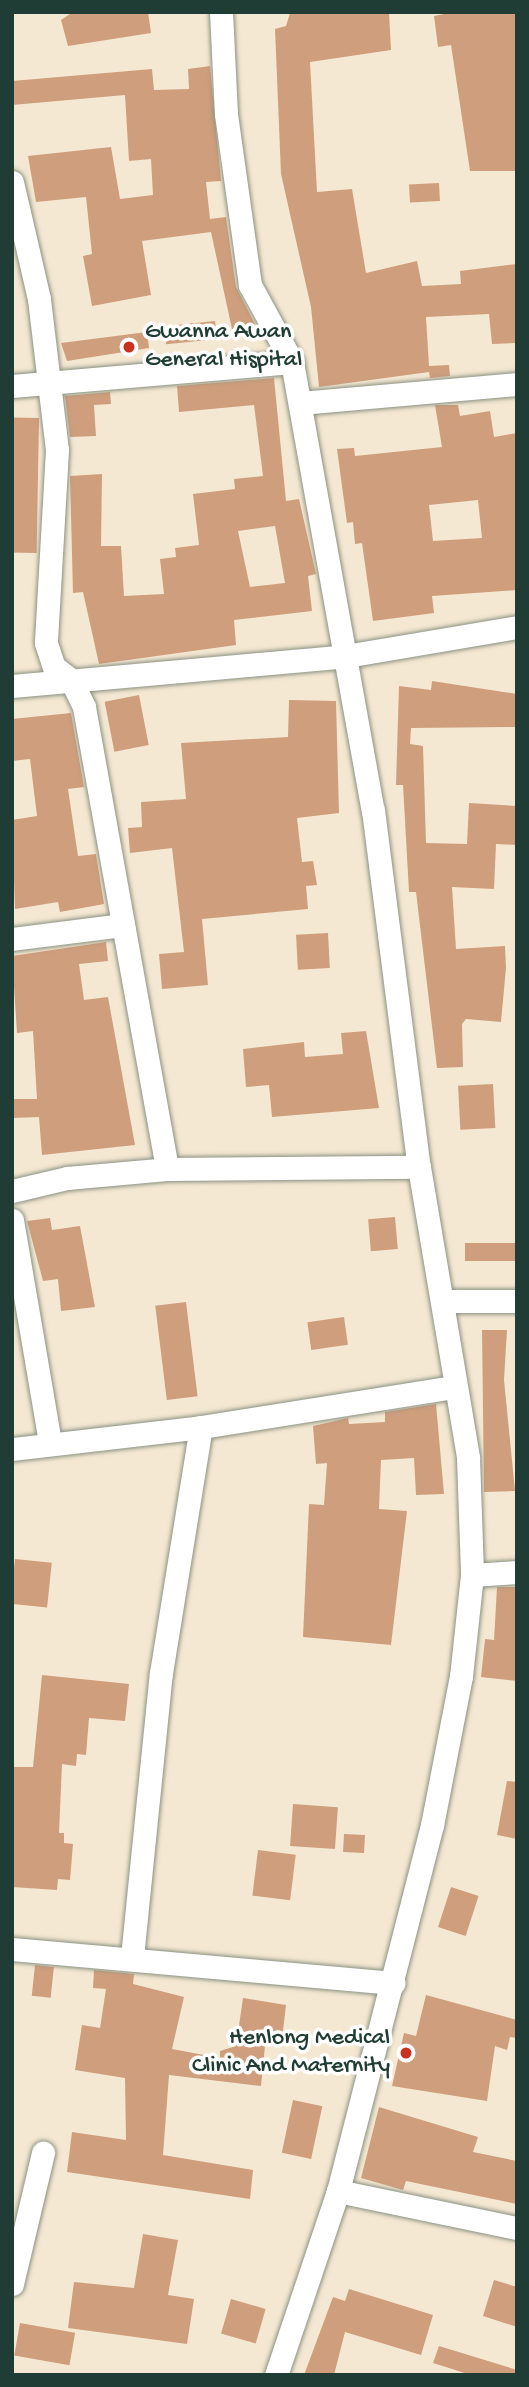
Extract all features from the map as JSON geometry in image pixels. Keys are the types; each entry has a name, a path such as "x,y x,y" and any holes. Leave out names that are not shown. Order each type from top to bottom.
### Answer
{"street":[{"path":"221,12 226,114 250,285 292,362 346,656 419,1167 468,1458 472,1575 459,1689 393,1983 338,2191 276,2375"},
{"path":"12,181 38,299 49,382 57,512 46,643 54,667 71,680 84,707 167,1169"},
{"path":"12,386 292,362"},
{"path":"300,403 517,384"},
{"path":"12,686 346,656 517,627"},
{"path":"12,939 123,925"},
{"path":"12,1191 67,1178 167,1169 419,1167"},
{"path":"12,1220 50,1442"},
{"path":"443,1301 517,1301"},
{"path":"12,1449 50,1442 201,1427 454,1387"},
{"path":"132,1957 161,1673 201,1427"},
{"path":"472,1575 517,1572"},
{"path":"12,1950 132,1957 393,1983"},
{"path":"12,2284 43,2153"},
{"path":"338,2191 517,2228"}],"building":[{"path":"73,12 148,12 151,33 68,46 61,20"},
{"path":"389,12 391,50 310,62 317,192 352,189 366,273 417,261 422,286 461,284 460,271 517,264 517,343 492,344 489,314 426,317 429,366 449,365 450,376 430,378 429,372 319,387 311,307 281,174 275,29 286,26 290,13"},
{"path":"454,12 517,12 517,171 470,171 451,45 438,47 434,16"},
{"path":"210,66 221,181 206,182 210,219 226,217 236,287 255,324 232,329 211,232 142,241 151,295 92,306 83,256 92,254 86,197 36,202 28,156 111,147 120,199 153,195 151,159 129,161 125,95 12,105 12,81 152,69 154,90 189,89 188,69"},
{"path":"439,183 440,201 410,203 409,185"},
{"path":"215,321 217,339 166,344 164,326"},
{"path":"147,332 149,348 67,361 61,343"},
{"path":"274,378 286,501 299,499 316,574 308,576 312,611 234,620 236,645 99,664 83,592 73,593 70,476 102,474 101,546 121,546 124,596 164,594 160,559 176,557 175,548 199,545 193,494 235,489 234,479 263,476 254,405 179,412 177,386","holes":["275,526 285,583 250,587 238,531"]},
{"path":"110,392 111,404 94,405 96,436 70,437 65,396"},
{"path":"435,405 458,405 460,416 490,411 494,437 517,433 517,590 432,596 434,613 373,621 362,543 355,544 353,522 347,523 337,449 354,448 355,456 442,447","holes":["478,500 482,538 433,541 429,505"]},
{"path":"12,418 39,418 37,553 12,553"},
{"path":"432,681 517,694 517,727 411,728 410,744 423,746 426,843 467,844 469,803 517,806 517,845 496,844 494,889 452,887 456,949 505,946 506,968 501,1022 466,1019 462,1024 463,1067 437,1068 416,892 409,892 403,785 396,785 399,686 431,690"},
{"path":"139,695 149,745 114,752 105,702"},
{"path":"289,700 336,701 339,813 297,818 302,862 313,861 317,885 306,886 308,909 202,919 208,985 162,989 159,954 184,952 172,848 130,853 128,828 142,827 141,802 186,799 181,743 288,737"},
{"path":"71,713 84,787 68,789 78,856 96,854 104,904 60,912 58,902 15,909 12,820 37,816 30,759 12,761 12,719"},
{"path":"328,933 330,968 298,970 296,935"},
{"path":"106,942 108,961 79,964 84,1000 108,997 135,1145 42,1155 39,1117 12,1118 12,1099 37,1099 33,1031 17,1033 12,956"},
{"path":"366,1031 379,1108 272,1117 269,1085 246,1087 243,1049 304,1042 305,1057 343,1054 341,1033"},
{"path":"493,1084 495,1128 460,1130 458,1086"},
{"path":"395,1217 398,1249 371,1251 368,1219"},
{"path":"50,1218 52,1230 80,1226 95,1307 61,1311 58,1279 43,1281 27,1221"},
{"path":"465,1243 517,1243 517,1261 465,1261"},
{"path":"186,1302 198,1396 167,1400 155,1306"},
{"path":"344,1317 348,1345 311,1350 307,1322"},
{"path":"482,1330 507,1330 504,1380 515,1491 484,1492"},
{"path":"436,1404 444,1494 416,1495 414,1458 381,1460 379,1509 407,1511 391,1645 303,1637 309,1504 324,1505 327,1463 316,1464 313,1426 348,1418 349,1424 385,1422 385,1412"},
{"path":"15,1559 52,1563 47,1608 12,1604"},
{"path":"497,1587 517,1587 517,1681 481,1677 485,1639 494,1640"},
{"path":"42,1675 129,1684 125,1721 89,1718 86,1755 77,1754 76,1766 62,1764 59,1833 64,1833 64,1843 73,1844 70,1880 58,1879 57,1890 12,1887 12,1767 33,1767"},
{"path":"507,1781 517,1782 517,1839 497,1835"},
{"path":"293,1804 338,1807 335,1849 290,1846"},
{"path":"344,1834 365,1835 364,1853 343,1852"},
{"path":"258,1850 296,1855 290,1900 252,1896"},
{"path":"451,1887 479,1896 466,1936 438,1927"},
{"path":"35,1965 54,1967 51,1998 32,1996"},
{"path":"94,1970 134,1974 133,1984 184,1997 172,2049 220,2058 220,2051 236,2046 243,1998 286,2005 282,2039 266,2036 261,2086 169,2075 163,2155 253,2170 250,2199 67,2172 72,2132 126,2140 125,2078 75,2070 82,2025 100,2028 106,1989 93,1988"},
{"path":"426,1995 517,2020 517,2038 510,2037 507,2050 495,2046 487,2101 392,2086 404,2033 416,2036"},
{"path":"293,2100 322,2106 311,2159 282,2153"},
{"path":"379,2107 478,2137 473,2152 517,2161 517,2204 406,2181 403,2190 361,2178"},
{"path":"143,2234 178,2240 168,2295 194,2299 187,2344 68,2328 74,2282 134,2288"},
{"path":"494,2280 517,2287 517,2327 483,2316"},
{"path":"349,2289 433,2315 421,2355 345,2332 334,2375 304,2375 333,2297 345,2301"},
{"path":"231,2299 266,2309 256,2344 221,2334"},
{"path":"20,2323 75,2333 69,2365 14,2355"},
{"path":"439,2346 517,2370 516,2375 471,2375 433,2363"}],"place":[{"name":"Gwanna Awan General Hispital","path":"129,347"},
{"name":"Henlong Medical Clinic And Maternity","path":"406,2053"}]}
